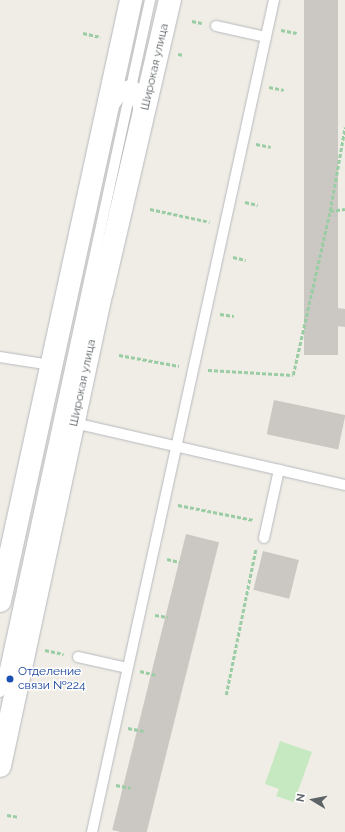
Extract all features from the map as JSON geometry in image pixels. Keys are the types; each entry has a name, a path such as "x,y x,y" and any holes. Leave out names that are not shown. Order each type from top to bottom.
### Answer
{"main road":[{"path":"0,600 131,0"},
{"name":"Широкая улица","path":"0,766 74,423 170,0"},
{"path":"6,574 8,587 21,595 32,592 39,582"}],"street":[{"path":"109,104 117,93 131,90 141,98 144,111"}],"lane":[{"name":"Широкая улица","path":"0,692 150,0"},
{"path":"92,832 274,0"},
{"path":"216,26 266,37"},
{"path":"0,357 51,365"},
{"path":"74,423 345,485"},
{"path":"264,538 280,470"},
{"path":"78,657 128,668"}],"path":[{"path":"83,33 101,37"},
{"path":"119,355 193,368 293,375 330,211 345,127"},
{"path":"150,209 225,225"},
{"path":"330,211 345,209"},
{"path":"164,502 268,523"},
{"path":"226,695 256,547 264,538"},
{"path":"43,650 55,652"},
{"path":"7,815 19,818"}],"green space":[{"path":"280,741 312,752 294,802 276,796 279,789 265,784"}],"building":[{"path":"304,0 338,0 338,355 304,355"},
{"path":"324,306 345,309 345,327 321,324"},
{"path":"274,400 345,415 338,449 267,434"},
{"path":"186,534 219,542 147,832 120,832 112,830"},
{"path":"263,551 299,560 289,599 253,590"}],"place":[{"name":"Отделение связи №224","path":"10,679"}]}
